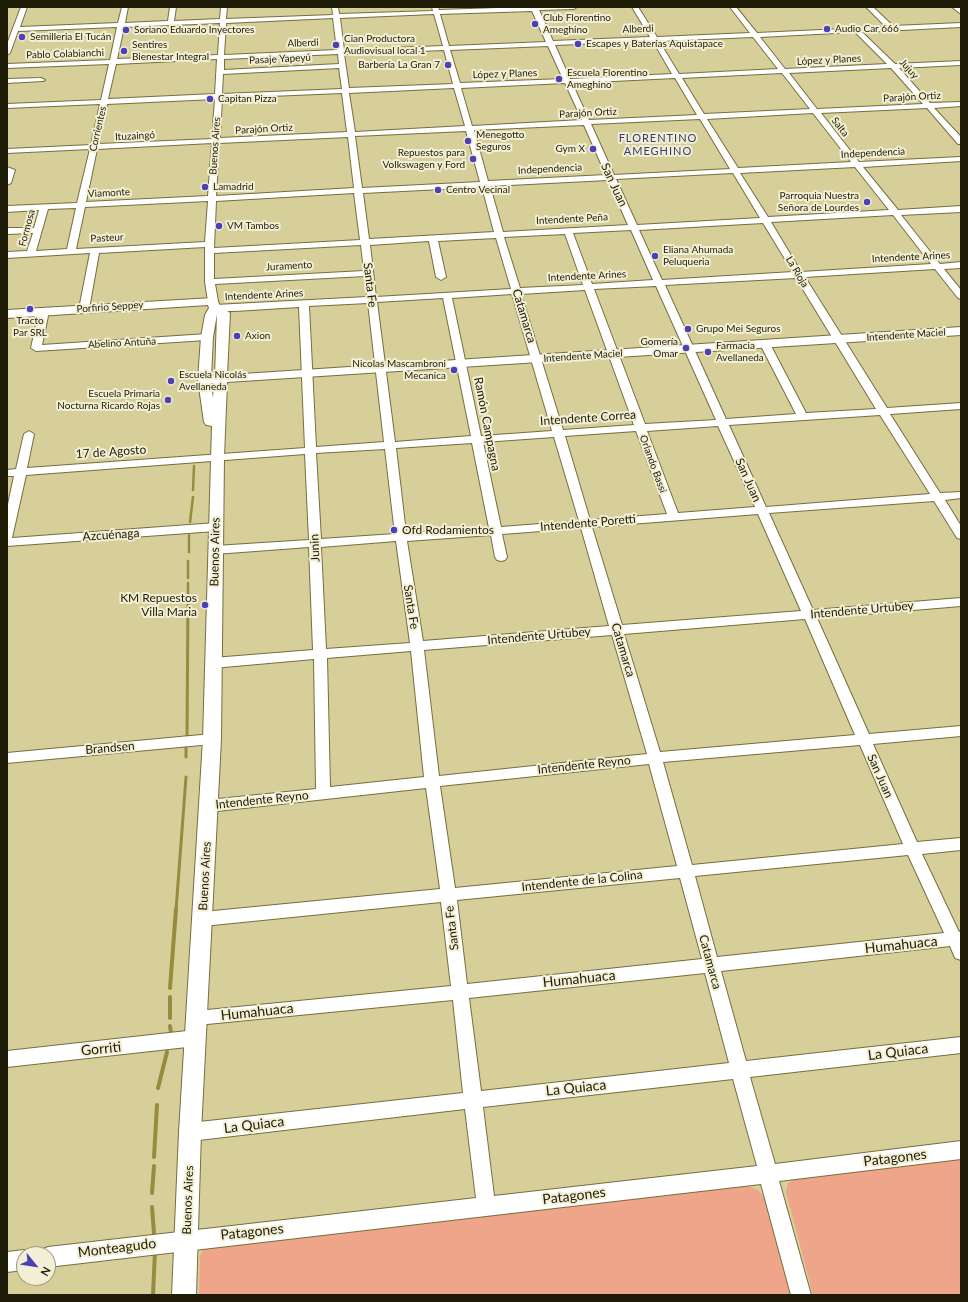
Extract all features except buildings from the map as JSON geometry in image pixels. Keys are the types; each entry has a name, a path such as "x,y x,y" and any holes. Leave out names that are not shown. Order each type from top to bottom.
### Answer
{"main road":[{"name":"Porfirio Seppey","path":"7,314 84,309 214,304"},
{"name":"Buenos Aires","path":"184,1295 190,1132 212,739 217,457 224,314 214,304 207,337 204,380 217,457"},
{"name":"Intendente Maciel","path":"204,380 381,370 961,332"}],"street":[{"path":"7,53 16,25 24,7"},
{"name":"Corrientes","path":"70,251 125,7"},
{"path":"171,23 173,7"},
{"name":"Buenos Aires","path":"214,304 210,282 209,247 224,7"},
{"name":"Santa Fe","path":"335,7 401,537 417,646 432,781 448,894 486,1206"},
{"path":"16,25 121,25 336,16 435,10 574,7"},
{"name":"La Rioja","path":"635,7 838,339 961,535"},
{"name":"Salta","path":"733,7 961,296"},
{"path":"869,7 891,28"},
{"path":"955,7 961,12"},
{"name":"San Juan","path":"535,8 610,177 809,614 912,848 959,944"},
{"name":"Catamarca","path":"435,10 499,234 655,758 801,1295"},
{"name":"Alberdi","path":"221,57 961,25"},
{"name":"Jujuy","path":"856,30 894,67 961,142"},
{"name":"Pablo Colabianchi","path":"7,66 221,57"},
{"path":"958,64 961,69"},
{"name":"López y Planes","path":"218,97 958,64"},
{"name":"Pasaje Yapeyú","path":"220,72 342,66"},
{"path":"7,82 41,80"},
{"path":"7,106 218,97"},
{"name":"Parajón Ortiz","path":"216,142 961,104"},
{"path":"951,131 961,131"},
{"name":"Ituzaingó","path":"7,152 216,142"},
{"name":"Independencia","path":"212,199 961,159"},
{"path":"7,183 9,169"},
{"name":"Viamonte","path":"7,209 212,199"},
{"name":"Formosa","path":"31,254 44,207"},
{"name":"Intendente Peña","path":"209,247 364,242 961,209"},
{"path":"7,231 38,230"},
{"name":"Orlando Bassi","path":"568,231 673,516"},
{"path":"433,238 441,277"},
{"name":"Pasteur","path":"7,255 95,250 209,247"},
{"path":"84,309 95,250"},
{"name":"Intendente Arines","path":"214,304 235,308 961,265"},
{"name":"Juramento","path":"210,282 368,273"},
{"name":"Ramón Campagna","path":"447,295 501,557"},
{"name":"Junin","path":"304,304 320,654 323,793"},
{"name":"Abelino Antuña","path":"44,311 36,348 207,337"},
{"path":"765,344 803,417"},
{"name":"Intendente Correa","path":"217,457 961,406"},
{"path":"7,536 29,434"},
{"name":"17 de Agosto","path":"7,473 217,457"},
{"name":"Intendente Poretti","path":"216,550 496,531 673,516 961,495"},
{"name":"Azcuénaga","path":"7,542 216,527"},
{"name":"Intendente Urtubey","path":"213,663 961,602"},
{"name":"Intendente Reyno","path":"208,806 655,758 961,731"},
{"name":"Brandsen","path":"7,758 212,739"},
{"name":"Intendente de la Colina","path":"203,919 685,870 961,844"},
{"name":"Humahuaca","path":"197,1018 460,992 711,964 959,944"},
{"name":"Gorriti","path":"7,1059 196,1038"},
{"name":"La Quiaca","path":"190,1132 961,1045"},
{"name":"Patagones","path":"186,1240 768,1174 961,1150"},
{"name":"Monteagudo","path":"56,1256 186,1240"}],"shaded area":[{"path":"961,1159 961,1295 813,1295 786,1192 788,1183 795,1179"},
{"path":"746,1185 758,1190 766,1199 790,1295 199,1295 200,1255 204,1249"}],"waterway":[{"path":"193,490 194,466"},
{"path":"190,522 193,497"},
{"path":"189,535 189,552"},
{"path":"188,561 188,578"},
{"path":"188,583 188,598"},
{"path":"187,736 188,598"},
{"path":"186,747 186,757"},
{"path":"176,910 186,777"},
{"path":"170,988 176,909"},
{"path":"170,997 170,1018"},
{"path":"170,1026 171,1033"},
{"path":"158,1088 167,1052"},
{"path":"154,1157 157,1105"},
{"path":"152,1193 154,1166"},
{"path":"152,1207 154,1233"},
{"path":"153,1295 155,1251"}],"place":[{"name":"Club Florentino Ameghino","path":"535,24"},
{"name":"Audio Car 666","path":"827,29"},
{"name":"Soriano Eduardo Inyectores","path":"126,30"},
{"name":"Semilleria El Tucán","path":"22,37"},
{"name":"Escapes y Baterías Aquistapace","path":"578,44"},
{"name":"Cian Productora Audiovisual local 1","path":"336,45"},
{"name":"Sentires Bienestar Integral","path":"124,51"},
{"name":"Barbería La Gran 7","path":"448,65"},
{"name":"Escuela Florentino Ameghino","path":"559,79"},
{"name":"Capitan Pizza","path":"210,99"},
{"name":"Menegotto Seguros","path":"468,141"},
{"name":"Gym X","path":"593,149"},
{"name":"Repuestos para Volkswagen y Ford","path":"473,159"},
{"name":"Lamadrid","path":"205,187"},
{"name":"Centro Vecinal","path":"438,190"},
{"name":"Parroquia Nuestra Señora de Lourdes","path":"867,202"},
{"name":"VM Tambos","path":"219,226"},
{"name":"Eliana Ahumada Peluqueria","path":"655,256"},
{"name":"Tracto Par SRL","path":"30,309"},
{"name":"Grupo Mei Seguros","path":"688,329"},
{"name":"Axion","path":"237,336"},
{"name":"Gomería Omar","path":"686,348"},
{"name":"Farmacia Avellaneda","path":"708,352"},
{"name":"Nicolas Mascambroni Mecanica","path":"454,370"},
{"name":"Escuela Nicolás Avellaneda","path":"171,381"},
{"name":"Escuela Primaria Nocturna Ricardo Rojas","path":"168,400"},
{"name":"Ofd Rodamientos","path":"394,530"},
{"name":"KM Repuestos Villa Maria","path":"205,605"}],"district":[{"name":"FLORENTINO AMEGHINO","path":"658,144"}]}
